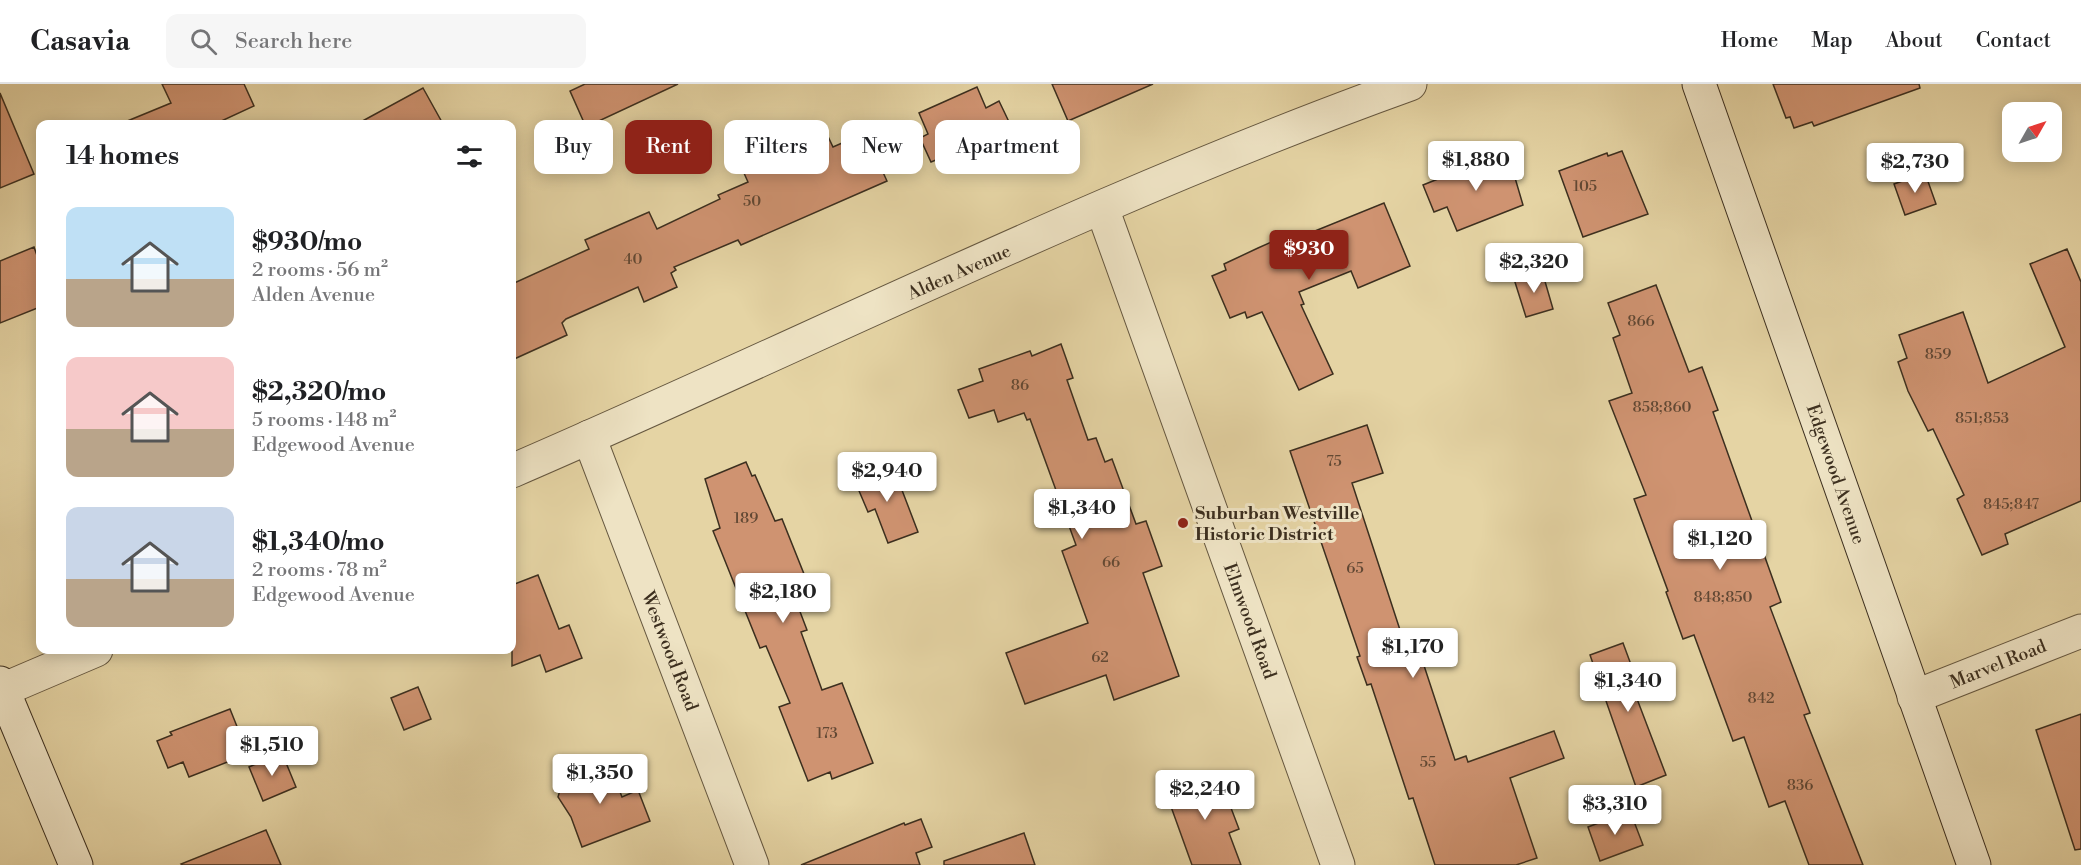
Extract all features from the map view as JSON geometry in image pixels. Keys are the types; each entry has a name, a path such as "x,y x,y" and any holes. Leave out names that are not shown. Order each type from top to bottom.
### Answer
{"street":[{"name":"Alden Avenue","path":"516,469 1102,208 1260,142 1410,84"},
{"name":"Edgewood Avenue","path":"1699,84 1974,865"},
{"name":"Elmwood Road","path":"1102,208 1338,865"},
{"name":"Westwood Road","path":"589,438 752,865"},
{"name":"Marvel Road","path":"1914,697 2081,631"},
{"path":"76,865 1,688 86,654"}],"building":[{"path":"162,84 244,84 254,106 224,120 130,120 171,103"},
{"path":"585,84 678,84 601,120 583,120 570,91"},
{"path":"1052,84 1153,84 1070,120 1068,120"},
{"path":"1773,84 1919,84 1920,88 1814,126 1812,122 1794,128 1790,117 1786,118"},
{"path":"977,87 986,108 999,101 1008,120 935,120 935,160 931,162 923,145 923,136 928,134 919,113"},
{"path":"423,88 441,120 364,120"},
{"path":"0,93 34,174 0,188"},
{"path":"829,138 833,147 841,144 841,174 884,174 887,181 741,245 738,240 674,267 676,270 671,273 677,287 644,302 638,287 566,319 562,323 567,335 516,358 516,282 589,249 585,240 649,212 657,229 720,199 718,195 748,182 744,174 829,174"},
{"path":"1622,151 1648,214 1583,237 1559,171 1607,153 1608,156"},
{"path":"1508,154 1523,205 1457,231 1447,207 1434,212 1423,185 1490,158 1491,161"},
{"path":"1925,173 1936,204 1905,215 1894,184"},
{"path":"1384,203 1410,266 1358,288 1351,271 1299,292 1304,304 1301,305 1333,374 1299,390 1262,312 1247,318 1245,312 1230,318 1212,276 1226,270 1224,264 1276,240 1278,246"},
{"path":"34,247 36,253 36,309 0,323 0,261"},
{"path":"2067,249 2081,282 2081,501 2005,534 2008,544 1982,555 1957,499 1964,495 1933,429 1928,431 1908,391 1898,362 1907,358 1899,335 1963,312 1988,383 2065,347 2030,264"},
{"path":"1542,271 1553,309 1526,317 1514,279"},
{"path":"1656,285 1689,372 1702,367 1718,410 1713,412 1781,602 1770,607 1810,713 1804,715 1863,865 1809,865 1785,801 1769,807 1744,737 1733,741 1694,635 1683,639 1666,592 1668,591 1634,499 1646,495 1609,401 1632,393 1613,338 1620,335 1608,303"},
{"path":"1061,344 1073,378 1067,380 1088,440 1096,438 1105,462 1112,459 1136,524 1146,521 1162,566 1143,573 1179,676 1114,700 1106,675 1025,704 1006,653 1088,623 1062,551 1076,545 1030,419 1027,420 1024,413 998,422 994,410 969,418 958,390 983,381 979,369 1030,351 1032,356"},
{"path":"1367,425 1383,473 1352,483 1402,636 1413,632 1455,760 1466,756 1468,762 1554,731 1564,758 1510,778 1537,858 1516,865 1435,865 1413,798 1409,799 1371,684 1367,685 1357,657 1360,656 1290,451"},
{"path":"746,462 752,476 755,475 775,521 782,519 810,589 800,594 805,607 799,609 807,630 801,632 822,690 842,683 873,763 832,779 830,772 808,781 779,707 790,703 766,646 760,648 713,531 720,528 705,479"},
{"path":"892,464 918,532 888,543 875,509 868,512 854,479"},
{"path":"538,575 559,629 569,625 582,658 546,672 540,655 512,666 512,654 516,654 516,583"},
{"path":"1623,643 1640,689 1634,691 1666,775 1636,787 1590,655"},
{"path":"418,687 431,719 404,730 391,698"},
{"path":"230,709 248,754 189,777 183,762 168,768 157,741 172,735 170,732"},
{"path":"2081,714 2081,849 2075,850 2036,730"},
{"path":"282,753 296,787 263,801 249,767"},
{"path":"608,761 622,797 638,790 650,821 582,847 571,817 558,797 560,790 556,781"},
{"path":"1217,771 1239,829 1229,833 1241,865 1192,865 1165,790"},
{"path":"1630,811 1643,845 1600,861 1588,827"},
{"path":"921,819 932,847 916,853 920,865 801,865 904,823 905,825"},
{"path":"266,830 281,865 181,864"},
{"path":"1024,833 1035,865 944,865 944,861"}],"place":[{"name":"Suburban Westville Historic District","path":"1183,523"}]}
